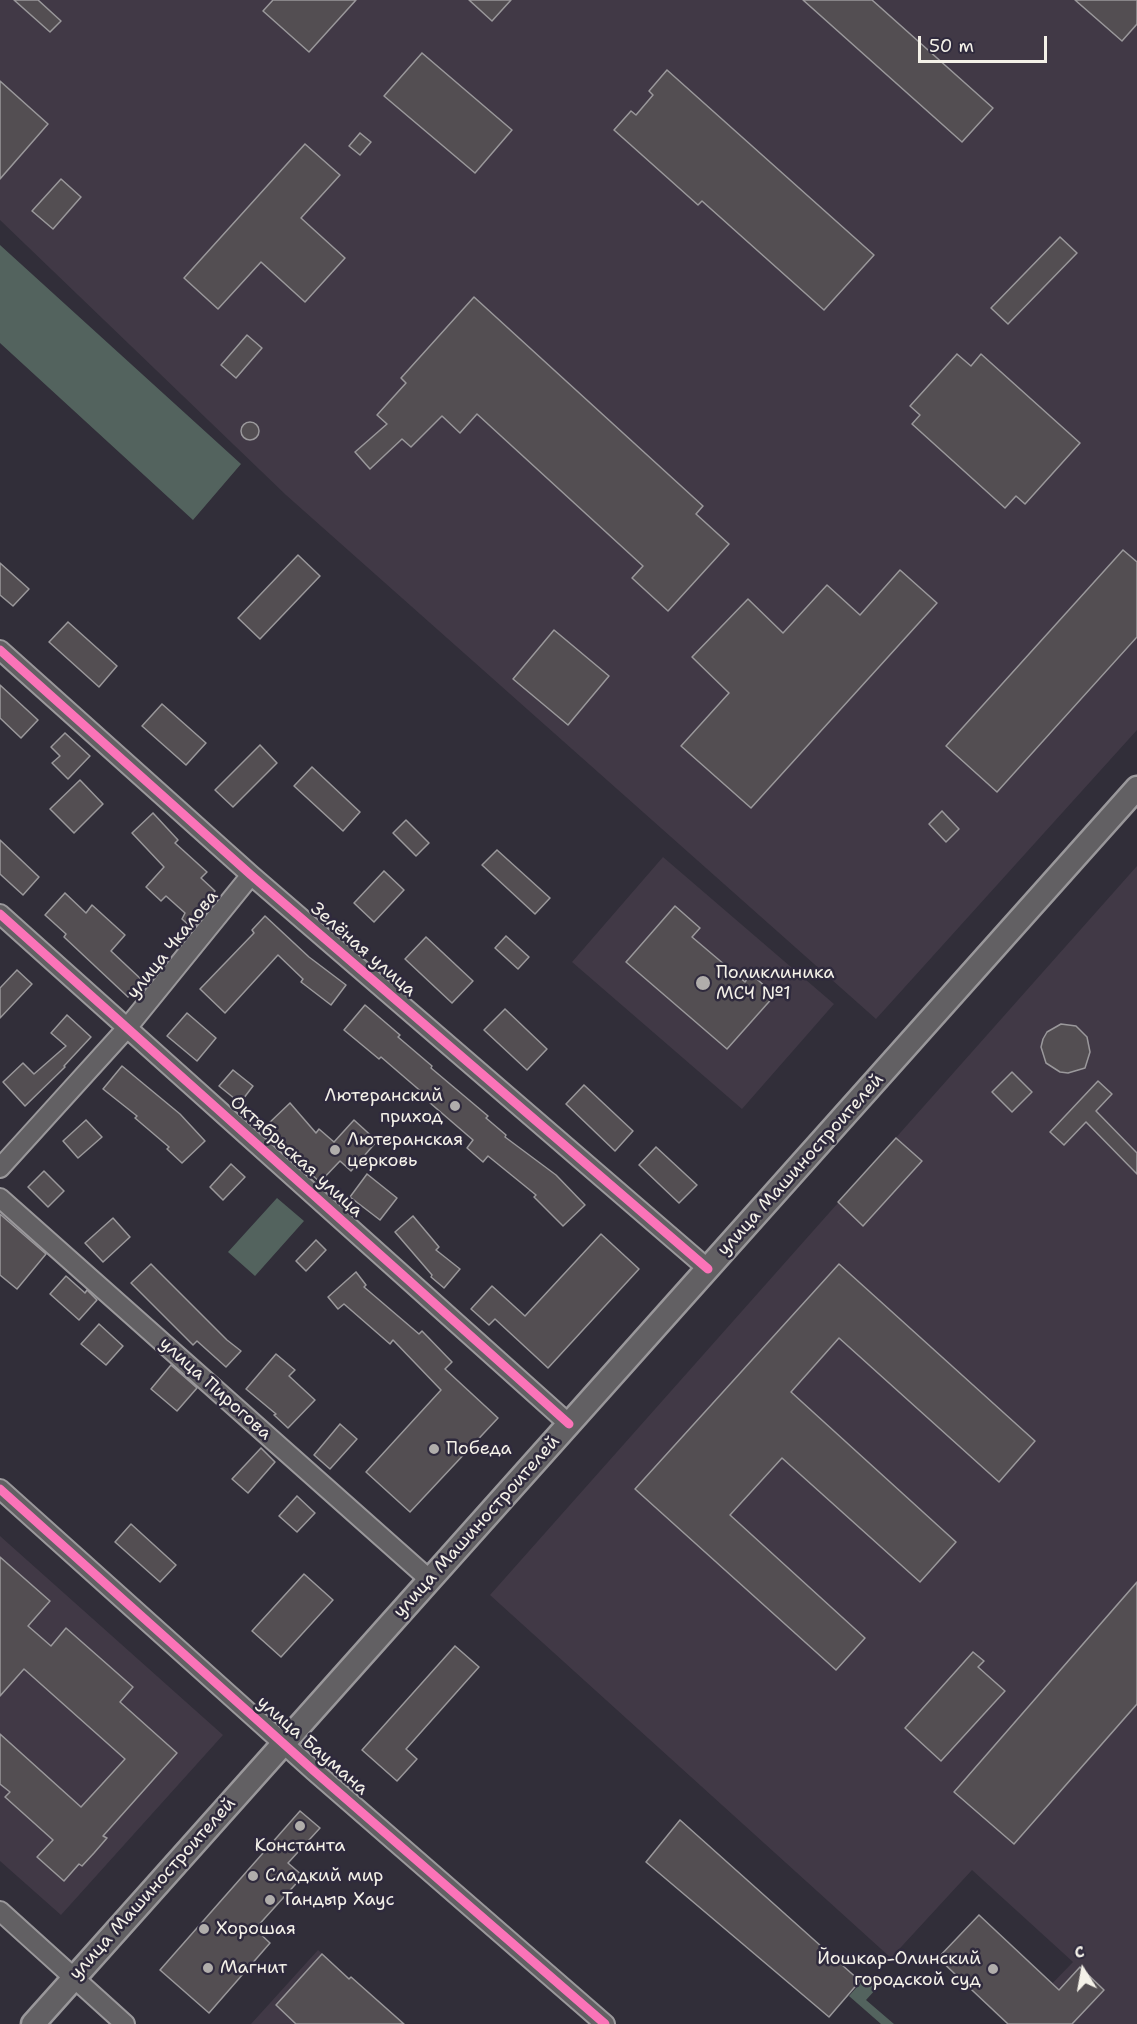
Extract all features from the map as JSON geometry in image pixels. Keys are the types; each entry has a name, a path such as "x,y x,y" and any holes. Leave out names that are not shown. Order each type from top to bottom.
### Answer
{"main road":[{"name":"улица Машиностроителей","path":"33,2024 1137,788"}],"street":[{"name":"Зелёная улица","path":"0,650 251,875 708,1269"},
{"name":"улица Чкалова","path":"0,1168 127,1028 251,875"},
{"name":"Октябрьская улица","path":"0,914 569,1424"},
{"name":"улица Пирогова","path":"0,1198 430,1580"},
{"name":"улица Баумана","path":"0,1489 284,1744 605,2024"},
{"path":"0,1911 125,2024"}],"shaded area":[{"path":"0,0 1137,0 1137,730 876,1019 286,495 0,220"},
{"path":"0,245 241,464 193,520 0,343"},
{"name":"Поликлиника МСЧ №1","path":"663,857 834,1004 742,1109 572,962"},
{"path":"1137,866 1137,2024 1013,2024 1073,1962 972,1870 891,1958 490,1595"},
{"path":"277,1198 304,1221 255,1276 228,1252"},
{"path":"0,1536 223,1735 61,1915 0,1861"},
{"path":"318,1950 401,2024 251,2024"},
{"path":"864,1979 876,1989 866,2000 894,2024 881,2024 849,1996"}],"building":[{"path":"14,0 38,0 61,21 50,32"},
{"path":"273,0 356,0 309,52 263,11"},
{"path":"469,0 511,0 492,21"},
{"path":"803,0 872,0 993,108 962,142"},
{"path":"1075,0 1137,0 1137,24 1122,41"},
{"path":"422,53 512,130 475,173 384,96"},
{"path":"667,70 874,255 824,310 702,201 698,205 614,130 631,111 636,115 653,95 649,91"},
{"path":"0,81 48,124 0,179"},
{"path":"360,133 371,142 360,155 349,146"},
{"path":"305,144 340,175 301,218 345,258 305,302 261,262 218,309 184,278"},
{"path":"61,179 81,197 53,229 32,211"},
{"path":"1060,237 1077,253 1008,324 991,308"},
{"path":"474,297 703,506 696,514 729,544 668,611 632,578 643,566 477,414 460,433 442,416 411,447 402,439 370,469 355,452 387,424 377,415 406,383 401,378"},
{"path":"247,335 262,348 236,378 221,365"},
{"path":"957,354 971,366 981,354 1080,443 1025,504 1016,496 1005,508 912,424 920,415 910,406"},
{"path":"246,422 254,422 259,427 257,438 246,440 241,435 241,427"},
{"path":"1123,550 1137,562 1137,637 997,792 946,746"},
{"path":"298,555 320,576 260,639 238,618"},
{"path":"0,563 29,589 13,606 0,595"},
{"path":"900,570 937,603 751,808 681,746 729,693 692,657 748,599 783,633 827,585 860,615"},
{"path":"68,622 117,666 99,687 49,642"},
{"path":"554,630 609,676 568,725 513,679"},
{"path":"0,685 38,720 21,738 0,718"},
{"path":"162,704 206,743 186,765 142,726"},
{"path":"65,733 90,756 68,779 52,763 60,756 51,747"},
{"path":"260,745 277,763 233,807 215,790"},
{"path":"312,767 360,812 343,831 294,786"},
{"path":"80,780 103,804 74,833 50,809"},
{"path":"942,811 959,829 946,842 929,824"},
{"path":"153,813 178,840 175,843 207,872 201,878 215,891 196,912 202,917 193,929 182,919 185,913 166,896 161,901 146,887 164,867 132,833"},
{"path":"406,820 429,843 416,856 393,833"},
{"path":"0,840 39,877 23,895 0,874"},
{"path":"497,850 550,898 535,914 482,865"},
{"path":"384,871 404,890 374,922 354,903"},
{"path":"65,893 86,913 92,905 125,935 111,951 143,981 128,997 64,937 66,934 45,915"},
{"path":"675,906 700,928 692,937 745,982 751,974 775,995 727,1049 626,962"},
{"path":"265,916 309,957 346,985 331,1005 301,982 303,979 278,955 225,1013 200,989 254,933 252,930"},
{"path":"506,936 529,957 518,969 495,948"},
{"path":"426,937 473,981 452,1003 405,959"},
{"path":"17,970 32,984 0,1018 0,988"},
{"path":"365,1005 400,1035 398,1037 432,1066 431,1068 488,1116 486,1118 506,1135 505,1137 556,1175 585,1205 563,1226 534,1197 536,1195 488,1156 483,1162 467,1148 473,1140 381,1057 379,1059 344,1030"},
{"path":"505,1009 547,1049 527,1070 484,1030"},
{"path":"187,1013 216,1038 197,1061 167,1036"},
{"path":"67,1015 91,1037 65,1067 25,1106 3,1082 23,1063 34,1074 66,1046 51,1033"},
{"path":"1061,1024 1076,1026 1087,1037 1090,1052 1085,1068 1068,1073 1060,1072 1046,1063 1041,1047 1043,1039 1047,1032"},
{"path":"122,1066 180,1114 205,1141 182,1163 167,1149 169,1147 135,1118 137,1116 103,1089"},
{"path":"233,1070 253,1086 240,1103 219,1086"},
{"path":"1012,1072 1032,1092 1012,1112 992,1092"},
{"path":"1098,1081 1112,1094 1096,1111 1137,1153 1137,1174 1086,1122 1064,1145 1050,1132"},
{"path":"584,1085 633,1131 615,1151 566,1104"},
{"name":"Лютеранская церковь","path":"290,1103 316,1133 319,1129 334,1142 354,1120 377,1141 351,1171 340,1161 320,1182 293,1158 295,1156 267,1125"},
{"path":"86,1120 102,1137 78,1158 63,1141"},
{"path":"896,1138 922,1161 863,1226 838,1202"},
{"path":"656,1147 697,1185 679,1203 639,1165"},
{"path":"231,1164 245,1177 223,1200 210,1187"},
{"path":"44,1171 64,1191 48,1207 28,1187"},
{"path":"367,1174 397,1198 380,1220 350,1197"},
{"path":"0,1214 46,1254 17,1289 0,1275"},
{"path":"413,1216 439,1247 436,1250 460,1269 444,1288 431,1277 432,1275 395,1232"},
{"path":"113,1218 130,1237 103,1262 85,1243"},
{"path":"601,1234 639,1269 548,1368 495,1319 489,1325 471,1309 492,1286 525,1316"},
{"path":"316,1240 326,1250 306,1271 296,1261"},
{"path":"151,1264 227,1340 241,1351 226,1367 197,1341 193,1345 131,1283"},
{"path":"839,1264 1035,1441 999,1482 839,1338 791,1392 956,1542 920,1582 782,1458 730,1515 865,1638 836,1670 635,1489"},
{"path":"356,1272 366,1285 364,1287 419,1334 422,1331 452,1362 445,1369 498,1418 410,1512 366,1472 441,1390 393,1340 390,1344 344,1304 338,1309 328,1297"},
{"path":"66,1276 85,1293 87,1290 97,1300 79,1320 50,1294"},
{"path":"99,1324 123,1346 106,1365 81,1344"},
{"path":"276,1354 295,1370 289,1376 315,1400 288,1428 274,1415 276,1414 246,1389"},
{"path":"171,1365 197,1388 177,1411 151,1389"},
{"path":"340,1424 357,1439 330,1469 314,1455"},
{"path":"261,1448 275,1462 248,1493 232,1479"},
{"path":"297,1496 315,1513 297,1532 279,1516"},
{"path":"131,1524 176,1565 160,1582 115,1542"},
{"path":"0,1557 50,1601 28,1626 51,1646 66,1628 133,1687 120,1702 177,1753 103,1836 107,1838 94,1853 82,1866 79,1864 64,1881 37,1857 53,1840 5,1797 10,1792 0,1784 0,1734 81,1807 125,1759 24,1669 0,1696"},
{"path":"304,1574 333,1600 281,1657 252,1631"},
{"path":"1137,1582 1137,1704 1014,1844 954,1792"},
{"path":"455,1646 479,1667 406,1749 417,1759 397,1781 362,1750"},
{"path":"973,1652 984,1661 978,1667 1005,1691 941,1761 905,1728"},
{"path":"300,1811 320,1828 288,1863 303,1876 255,1929 270,1943 209,2013 160,1970"},
{"path":"680,1820 860,1981 829,2017 646,1862"},
{"name":"Йошкар-Олинский городской суд","path":"979,1915 1059,1990 1080,1967 1104,1990 1072,2024 1008,2024 938,1958"},
{"path":"322,1954 404,2024 296,2024 276,2005"}],"cycle path":[{"path":"0,650 251,875 708,1269"},
{"path":"0,914 569,1424"},
{"path":"0,1489 314,1771 605,2024"}],"place":[{"name":"Поликлиника МСЧ №1","path":"703,983"},
{"name":"Лютеранский приход","path":"455,1106"},
{"name":"Лютеранская церковь","path":"335,1150"},
{"name":"Победа","path":"434,1449"},
{"name":"Константа","path":"300,1826"},
{"name":"Сладкий мир","path":"253,1876"},
{"name":"Тандыр Хаус","path":"270,1900"},
{"name":"Хорошая","path":"204,1929"},
{"name":"Магнит","path":"208,1968"},
{"name":"Йошкар-Олинский городской суд","path":"993,1969"}]}
